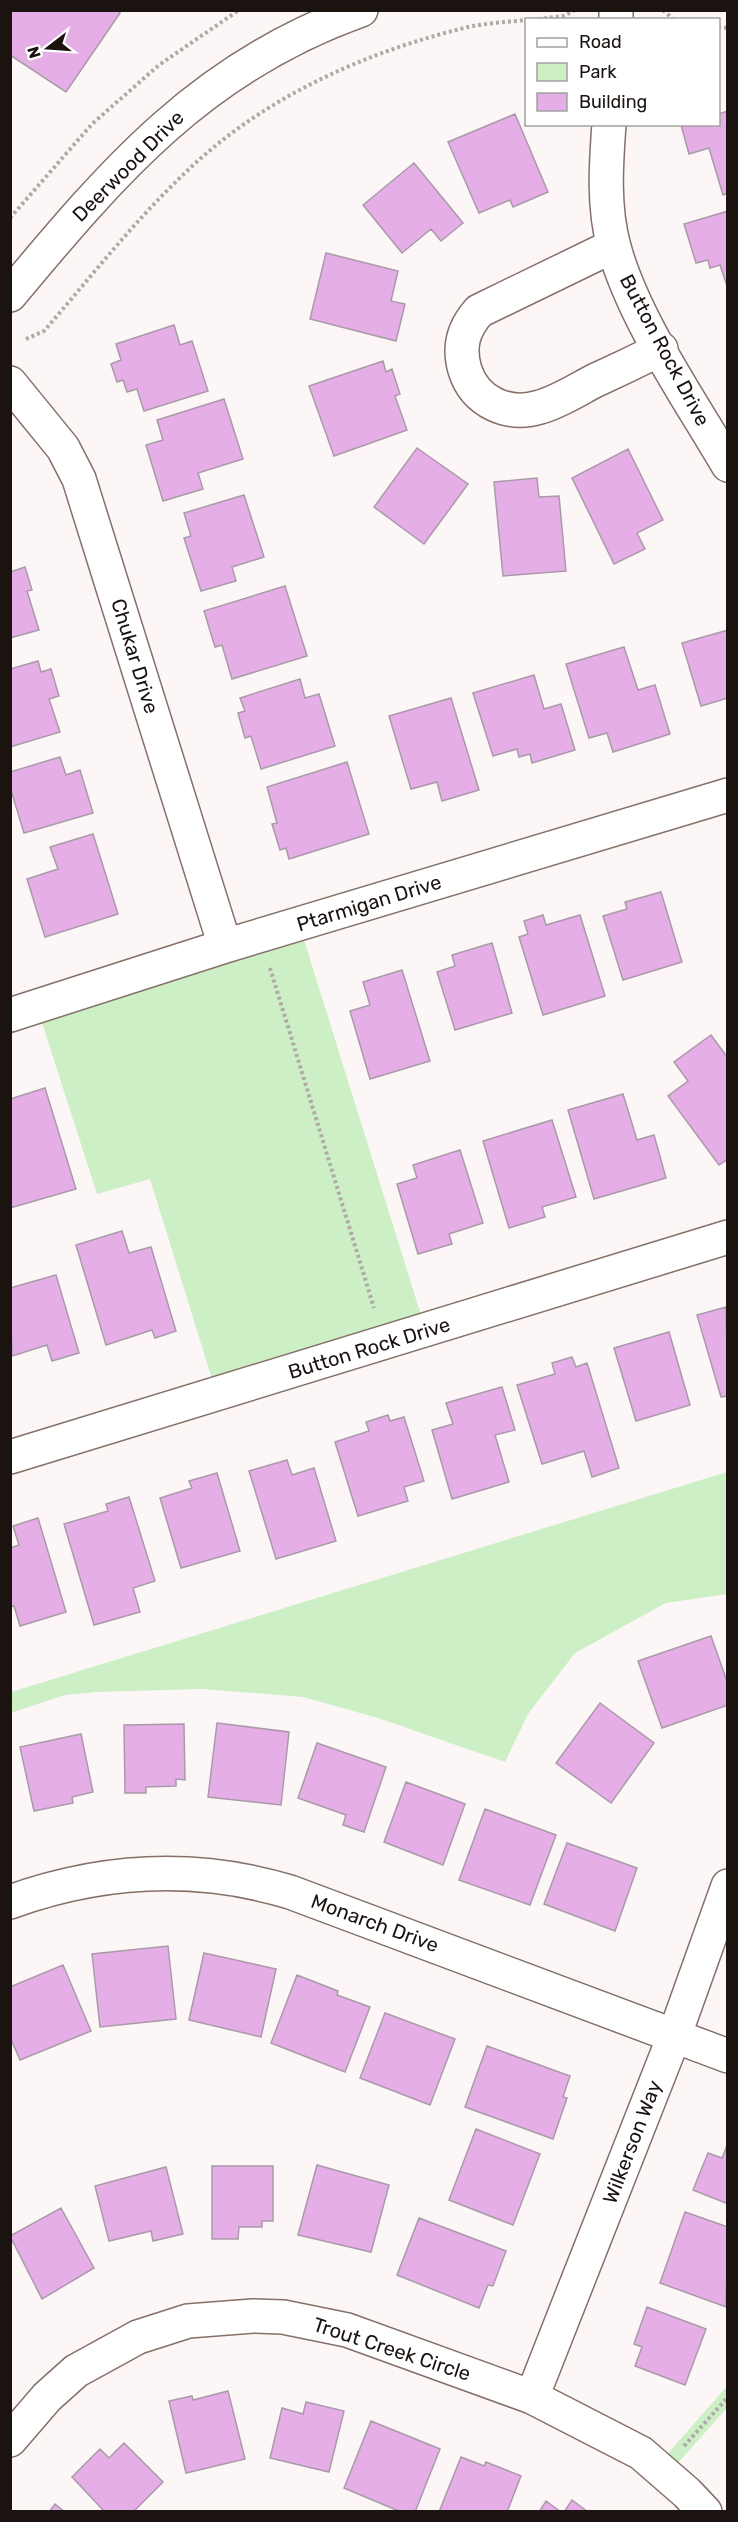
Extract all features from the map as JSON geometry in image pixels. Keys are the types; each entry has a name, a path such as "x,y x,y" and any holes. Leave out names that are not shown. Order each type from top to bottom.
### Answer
{"street":[{"name":"Deerwood Drive","path":"10,295 79,213 167,123 241,68 281,44 328,22 361,10"},
{"name":"Button Rock Drive","path":"609,126 606,192 613,246 633,297 728,465"},
{"path":"613,246 479,311 467,325 462,341 463,360 469,379 477,393 490,403 517,410 532,409 661,349"},
{"name":"Chukar Drive","path":"10,383 63,448 82,487 225,946"},
{"name":"Ptarmigan Drive","path":"10,1015 260,935 728,795"},
{"name":"Button Rock Drive","path":"10,1457 728,1237"},
{"name":"Monarch Drive","path":"10,1902 37,1892 102,1877 187,1872 255,1881 675,2034 728,2056"},
{"name":"Wilkerson Way","path":"532,2397 675,2034 728,1886"},
{"name":"Trout Creek Circle","path":"10,2440 47,2397 76,2372 104,2354 138,2337 178,2324 225,2317 283,2317 347,2330 532,2397 641,2453 705,2511"}],"path":[{"path":"223,10 227,18"},
{"path":"10,218 92,124 159,65 239,10"},
{"path":"548,18 564,16 575,10"},
{"path":"26,339 44,331 126,235 188,170 249,121 313,82 375,54 470,27 525,20"},
{"path":"260,935 384,1344"},
{"path":"662,2470 728,2397"}],"green space":[{"path":"299,924 426,1331 217,1395 150,1179 97,1194 37,1007"},
{"path":"727,1472 727,1594 666,1603 575,1653 528,1714 505,1762 378,1718 303,1697 202,1689 96,1692 65,1695 11,1713 11,1692"},
{"path":"727,2386 727,2408 667,2475 657,2466"}],"building":[{"path":"10,10 117,10 120,13 66,92 10,55"},
{"path":"728,111 728,193 723,195 709,148 689,154 681,126 720,126 720,113"},
{"path":"515,114 548,192 513,207 510,200 479,213 448,142"},
{"path":"414,163 463,223 441,241 431,229 402,253 363,205"},
{"path":"728,211 728,289 720,265 710,268 708,260 696,263 684,224"},
{"path":"326,253 398,271 391,301 405,304 396,341 310,319"},
{"path":"174,325 180,345 192,341 208,391 144,411 137,389 127,392 123,380 117,382 111,364 121,360 116,344"},
{"path":"383,361 386,372 392,369 400,394 395,396 407,430 334,456 309,386"},
{"path":"224,399 243,459 198,473 203,489 163,501 146,445 163,440 157,420"},
{"path":"417,448 468,484 424,544 374,507"},
{"path":"628,449 663,520 637,533 645,549 614,564 572,478"},
{"path":"537,478 539,497 559,496 566,571 503,576 494,482"},
{"path":"244,495 264,557 232,567 236,581 201,591 184,538 191,536 184,513"},
{"path":"25,567 32,590 27,591 39,630 10,638 10,572"},
{"path":"285,586 307,656 232,679 222,645 215,647 204,611"},
{"path":"728,630 728,698 701,706 682,643"},
{"path":"624,647 638,690 655,685 670,734 613,752 607,733 589,738 566,664"},
{"path":"38,661 41,672 51,669 59,696 49,699 60,732 10,747 10,669"},
{"path":"534,675 544,709 561,704 575,750 532,763 530,754 519,757 517,749 493,756 473,693"},
{"path":"300,679 305,698 319,694 335,746 261,769 251,736 245,738 238,713 245,711 240,698"},
{"path":"451,698 479,790 442,801 437,782 411,789 389,716"},
{"path":"60,757 66,775 80,770 93,813 24,833 10,787 10,772"},
{"path":"347,762 369,834 289,859 286,848 280,850 272,824 277,823 267,787"},
{"path":"93,834 118,914 45,937 27,879 58,869 50,847"},
{"path":"661,892 682,962 623,980 603,916 627,909 625,902"},
{"path":"543,915 546,925 580,915 605,996 543,1015 519,937 528,934 524,921"},
{"path":"492,943 512,1013 455,1030 437,972 455,966 452,955"},
{"path":"402,970 430,1061 370,1079 350,1011 370,1005 363,982"},
{"path":"711,1035 728,1058 728,1159 719,1165 668,1096 688,1081 674,1062"},
{"path":"45,1088 76,1189 10,1208 10,1099"},
{"path":"623,1094 637,1140 654,1135 666,1178 594,1199 568,1110"},
{"path":"552,1120 576,1197 542,1207 545,1217 509,1228 483,1141"},
{"path":"460,1150 483,1223 449,1234 452,1244 418,1254 397,1184 417,1178 413,1165"},
{"path":"122,1231 129,1253 151,1247 176,1331 155,1338 152,1330 106,1345 76,1245"},
{"path":"56,1275 79,1353 52,1361 47,1345 12,1356 10,1288"},
{"path":"726,1307 728,1396 721,1397 697,1315"},
{"path":"669,1332 690,1405 636,1421 614,1348"},
{"path":"572,1357 576,1367 587,1363 619,1468 592,1477 584,1451 542,1464 517,1385 555,1374 552,1363"},
{"path":"502,1387 515,1430 495,1435 509,1482 452,1499 432,1430 453,1424 446,1403"},
{"path":"388,1415 390,1421 404,1417 424,1481 404,1487 408,1501 358,1516 335,1442 369,1431 366,1422"},
{"path":"287,1460 292,1475 314,1468 336,1541 276,1559 249,1471"},
{"path":"217,1473 240,1551 181,1568 160,1498 192,1488 189,1481"},
{"path":"129,1497 155,1581 133,1588 140,1612 94,1625 64,1524 108,1511 106,1504"},
{"path":"38,1518 66,1612 20,1626 14,1606 10,1607 10,1548 19,1545 13,1526"},
{"path":"711,1636 728,1684 728,1705 662,1728 638,1661"},
{"path":"600,1703 654,1743 611,1803 556,1763"},
{"path":"217,1723 289,1732 281,1805 208,1797"},
{"path":"184,1724 185,1780 176,1779 176,1786 146,1787 146,1793 125,1793 124,1725"},
{"path":"81,1734 93,1792 72,1797 73,1803 34,1811 20,1747"},
{"path":"317,1743 386,1767 364,1832 343,1825 346,1815 298,1798"},
{"path":"406,1782 465,1804 443,1865 384,1842"},
{"path":"485,1809 556,1835 530,1905 459,1880"},
{"path":"567,1843 637,1868 615,1931 544,1904"},
{"path":"168,1946 176,2019 100,2027 92,1954"},
{"path":"204,1953 276,1969 261,2037 189,2020"},
{"path":"63,1965 91,2031 20,2060 10,2037 10,1987"},
{"path":"297,1975 338,1991 337,1995 370,2007 345,2072 271,2043"},
{"path":"385,2013 455,2039 430,2105 360,2078"},
{"path":"487,2046 570,2076 563,2097 567,2098 553,2139 465,2107"},
{"path":"476,2129 540,2154 513,2225 449,2200"},
{"path":"728,2143 728,2204 693,2190 708,2153 722,2158"},
{"path":"317,2165 389,2185 371,2252 298,2235"},
{"path":"212,2166 273,2166 273,2221 262,2221 262,2227 239,2227 238,2239 212,2239"},
{"path":"166,2167 183,2234 153,2241 151,2231 109,2241 95,2186"},
{"path":"61,2208 94,2268 42,2299 10,2236"},
{"path":"685,2212 728,2227 726,2307 660,2283"},
{"path":"419,2218 506,2251 493,2286 488,2285 479,2308 397,2275"},
{"path":"647,2307 706,2329 685,2385 635,2366 642,2347 634,2344"},
{"path":"228,2391 245,2459 186,2473 169,2401 192,2396 193,2400"},
{"path":"306,2402 344,2411 329,2472 270,2458 282,2408 303,2414"},
{"path":"371,2421 440,2449 415,2512 401,2512 344,2488"},
{"path":"124,2443 163,2482 133,2512 105,2512 72,2477 100,2449 109,2458"},
{"path":"461,2457 484,2466 486,2462 521,2476 507,2512 439,2512"},
{"path":"572,2500 588,2512 564,2512"},
{"path":"546,2501 561,2512 539,2512"},
{"path":"55,2504 65,2512 49,2512"}]}
